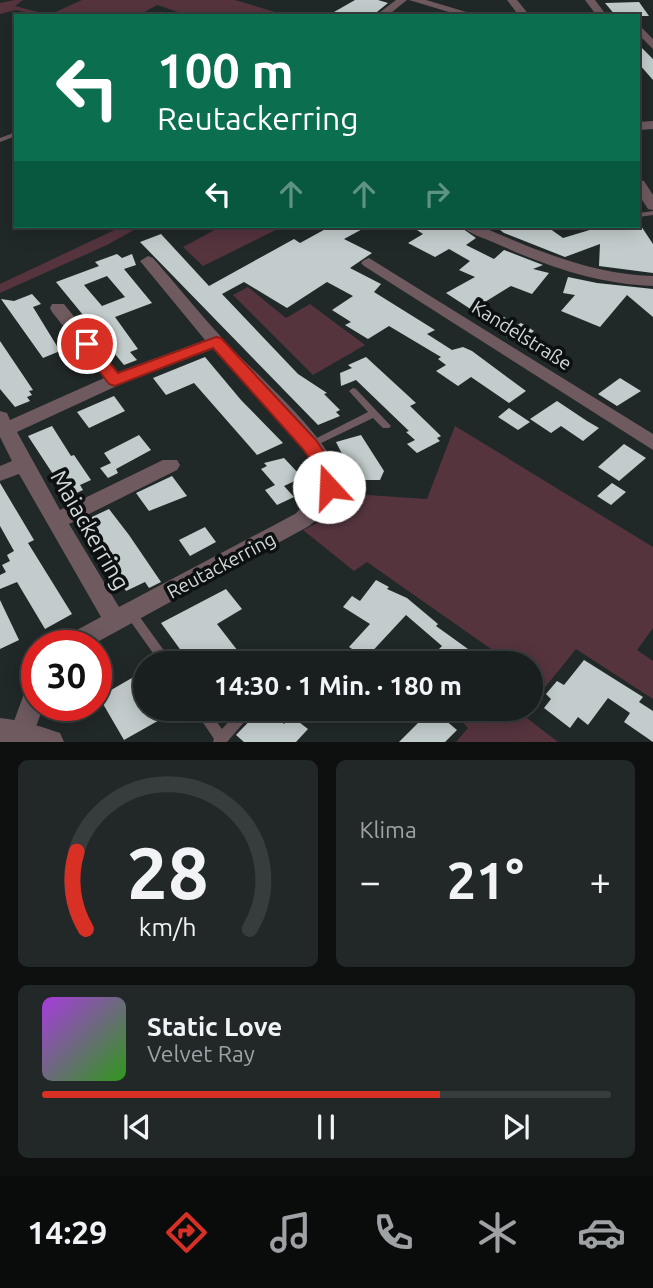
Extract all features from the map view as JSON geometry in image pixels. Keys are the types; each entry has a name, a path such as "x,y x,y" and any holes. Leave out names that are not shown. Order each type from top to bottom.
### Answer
{"street":[{"path":"383,14 402,0"},
{"path":"414,0 446,4 470,14"},
{"path":"512,0 525,14"},
{"path":"640,29 653,46"},
{"path":"640,186 653,206"},
{"path":"473,228 558,264 601,275 653,281"},
{"name":"Reutackerring","path":"98,630 279,534 322,505 329,487 328,472 310,445 216,342 148,261"},
{"name":"Kandelstraße","path":"369,263 653,443"},
{"path":"58,308 115,380"},
{"path":"3,424 216,342"},
{"name":"Maiackerring","path":"3,424 23,464 122,617"},
{"name":"Maiackerring","path":"0,474 23,464"},
{"path":"58,520 170,465"},
{"path":"21,716 11,731 51,742"}],"lane":[{"path":"354,391 372,414 386,426"},
{"path":"310,445 372,414"},
{"path":"122,617 155,651"},
{"path":"208,721 220,741 238,721"}],"shaded area":[{"path":"23,0 15,6 45,14 16,10 0,14 0,3"},
{"path":"82,0 235,0 282,14 184,14 157,5 141,14 51,14"},
{"path":"119,228 137,228 107,245 0,293 0,284"},
{"path":"218,228 280,228 203,266 183,247"},
{"path":"248,287 286,318 310,304 365,345 313,375 233,295"},
{"path":"455,426 653,547 653,628 637,650 653,661 653,699 576,649 543,690 543,651 494,651 367,562 354,571 303,530 324,520 337,493 427,499"},
{"path":"461,721 531,721 558,742 456,742 468,728"}],"building":[{"path":"355,0 388,3 374,14 330,14"},
{"path":"639,2 649,16 614,14 605,3"},
{"path":"640,46 653,59 653,80 640,65"},
{"path":"641,226 653,244 653,273 599,266 600,244 565,257 498,228 549,228 563,238 596,228"},
{"path":"327,228 364,228 344,239 372,253 350,268 381,284 374,292 435,330 427,334 452,350 463,347 472,351 526,391 509,403 471,377 458,386 436,371 446,365 438,359 441,357 389,326 368,339 345,325 351,322 332,310 353,296 327,282 287,308 244,282 222,294 298,374 327,393 324,394 340,410 336,412 340,416 318,425 140,242 161,234 209,286 294,239 300,243"},
{"path":"414,228 462,228 476,238 466,245 494,259 504,250 543,265 533,269 549,273 532,294 511,286 472,310 446,293 475,277 459,270 470,261 449,249 435,257 408,243 423,234"},
{"path":"117,254 122,258 132,254 136,265 124,269 152,303 115,317 138,349 130,352 137,360 124,365 56,282 99,266 95,262","holes":["107,276 125,297 102,306 84,285"]},
{"path":"568,277 653,289 653,317 627,295 600,327 561,311 575,295 563,293"},
{"path":"32,294 41,304 33,307 60,351 43,358 1,299 14,301"},
{"path":"504,317 534,331 517,343 490,326"},
{"path":"0,341 33,390 29,391 32,395 27,397 30,401 15,407 0,389"},
{"path":"205,357 241,400 283,443 257,455 194,383 166,395 153,378"},
{"path":"366,357 416,403 410,406 441,436 437,438 440,441 417,453 407,444 415,440 406,432 409,431 356,380 341,386 340,373 352,368 348,365"},
{"path":"620,378 641,391 617,406 598,394"},
{"path":"114,396 125,411 89,428 77,412"},
{"path":"557,401 599,428 583,441 561,426 551,433 530,419"},
{"path":"509,408 530,422 518,430 498,417"},
{"path":"52,426 71,456 74,455 91,480 80,485 83,490 68,497 28,436"},
{"path":"139,435 151,450 116,469 118,473 108,478 100,468 111,463 104,453"},
{"path":"361,435 384,471 380,480 360,480 359,472 352,474 336,442"},
{"path":"624,444 646,458 619,481 598,467"},
{"path":"284,458 299,474 297,480 284,486 294,497 277,505 265,490 275,485 261,469 267,466 264,463"},
{"path":"172,476 187,496 149,511 136,493"},
{"path":"0,483 34,540 28,543 72,614 45,629 17,582 0,589 0,575 6,572 2,565 10,561 7,555 14,551 0,526"},
{"path":"612,483 626,492 611,505 597,496"},
{"path":"109,509 161,582 149,588 145,582 126,591 81,522"},
{"path":"205,527 216,542 190,556 179,540"},
{"path":"376,580 389,587 387,589 407,598 438,624 436,626 468,649 437,651 442,646 406,615 373,651 355,651 349,647 370,624 343,607 352,596 360,601"},
{"path":"226,589 242,609 217,624 238,651 181,651 161,623"},
{"path":"0,600 19,640 0,649"},
{"path":"584,660 643,697 639,702 653,711 653,742 624,722 630,713 608,698 588,725 578,717 570,728 544,708 551,699 546,694 557,681 564,685"},
{"path":"133,677 133,721 158,721 124,740 112,719 112,689"},
{"path":"249,721 280,721 284,724 287,721 298,721 308,729 296,742 244,742 236,735"},
{"path":"420,721 446,721 457,730 445,742 399,742"}],"route":[{"path":"87,344 115,380 216,342 310,445 328,472 329,487"}]}
